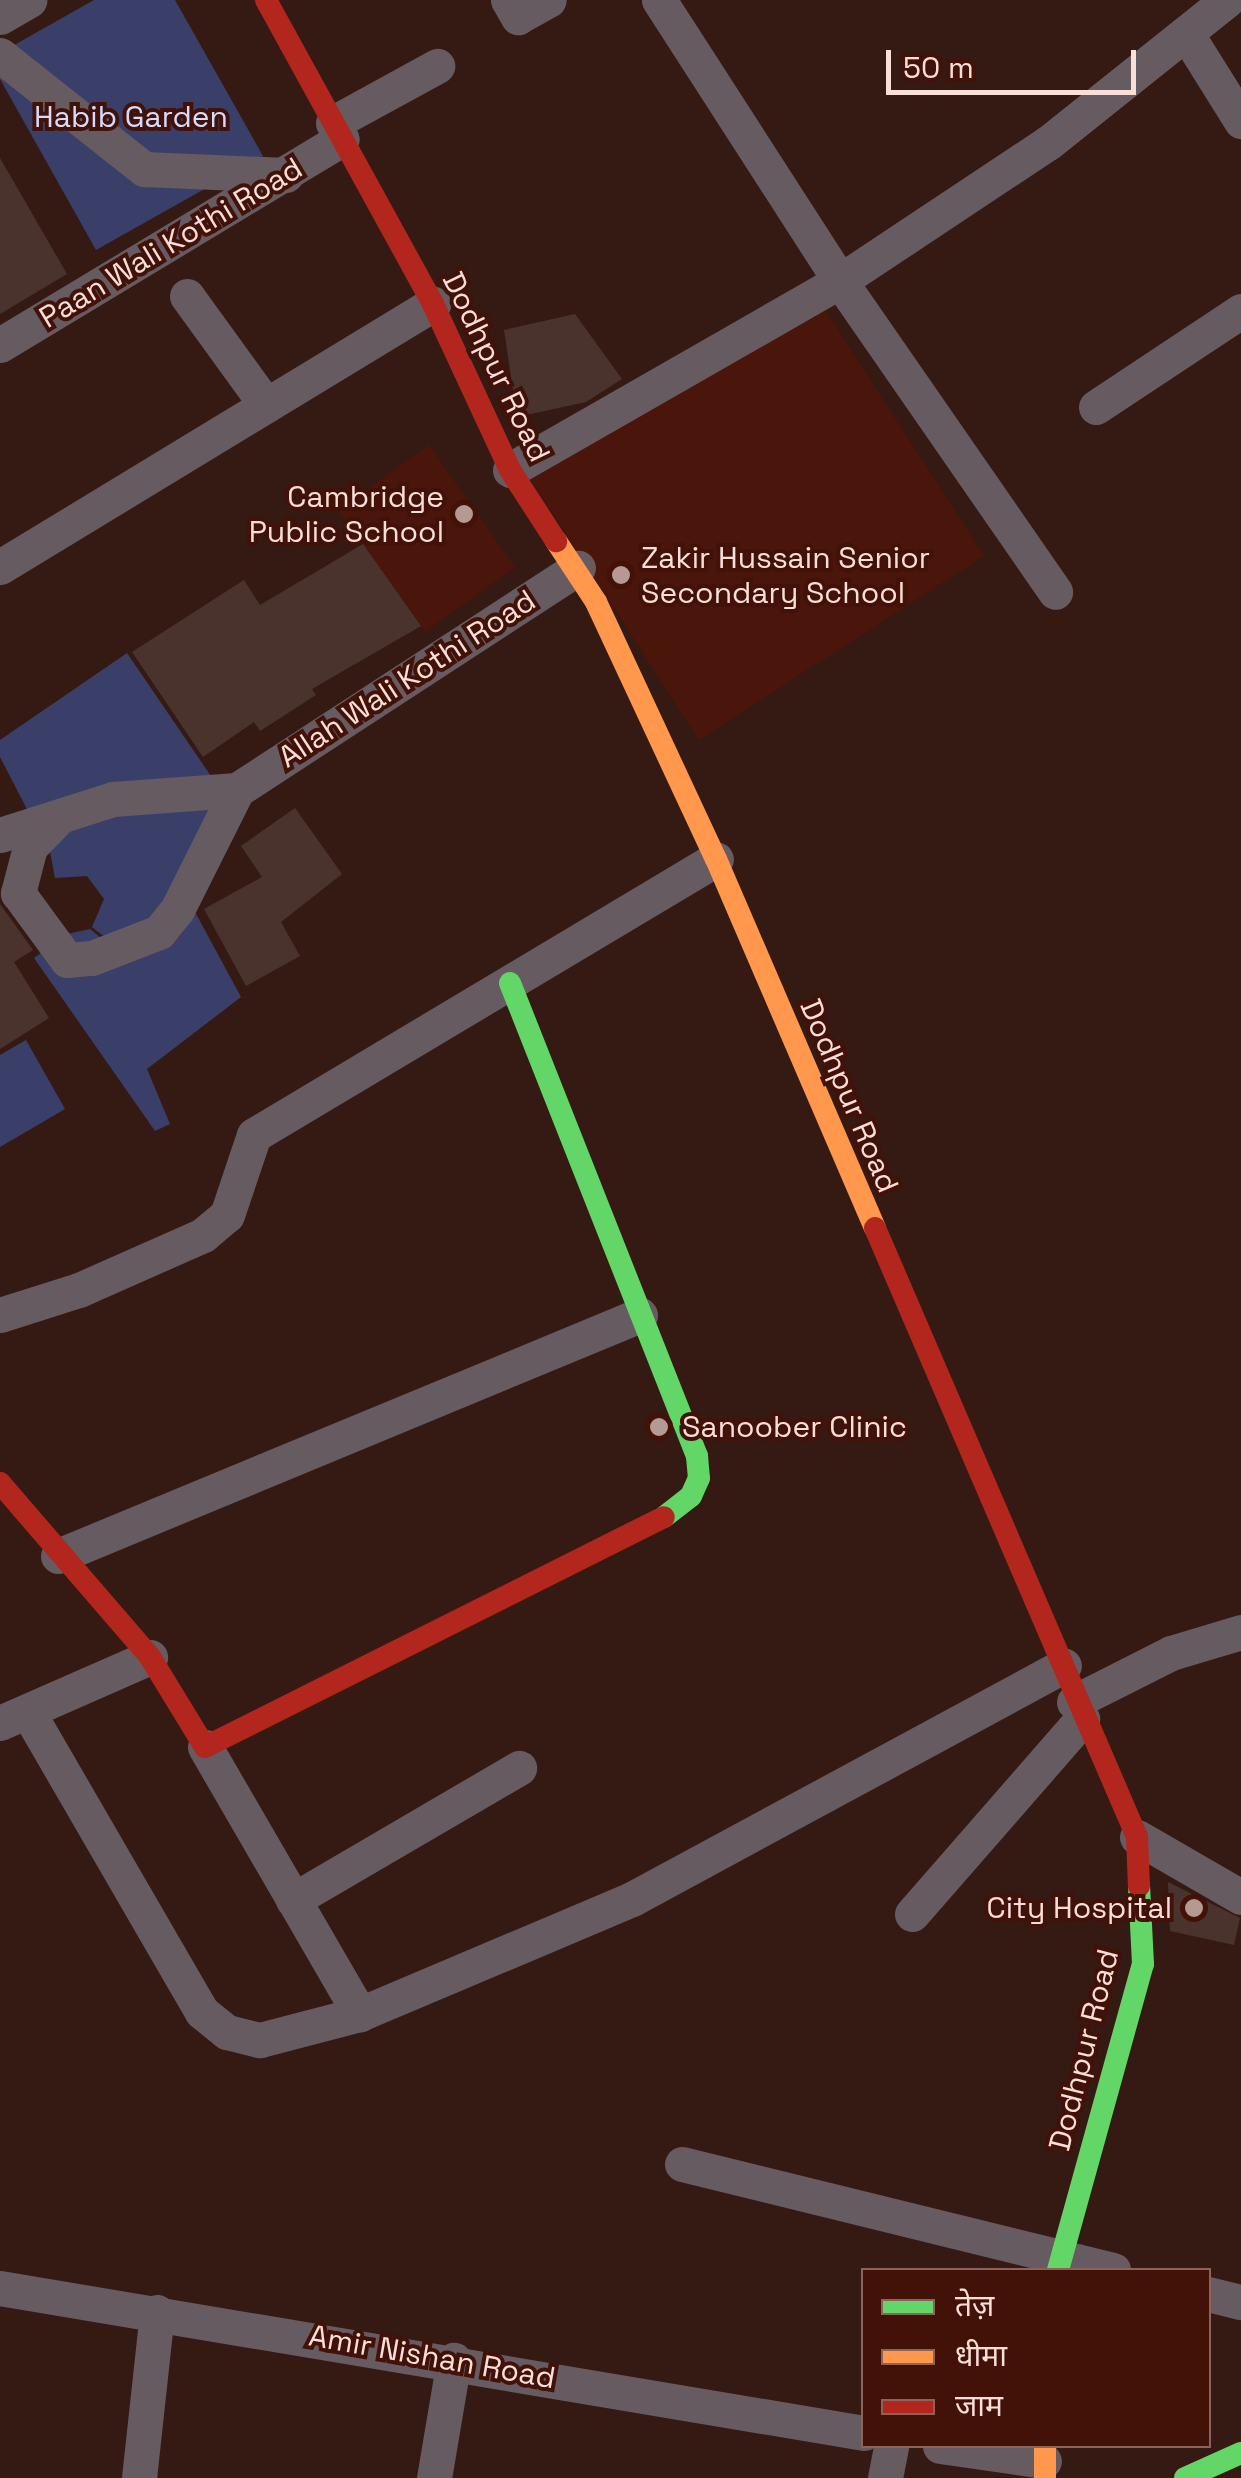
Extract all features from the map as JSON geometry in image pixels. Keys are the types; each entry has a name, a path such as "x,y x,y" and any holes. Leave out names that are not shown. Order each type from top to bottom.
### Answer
{"street":[{"path":"0,17 30,0"},
{"name":"Dodhpur Road","path":"266,0 433,304 510,470 578,568 716,859 1031,1604 1064,1665 1078,1711 1137,1837 1143,1964 1059,2264"},
{"path":"508,0 518,17 548,0"},
{"path":"659,0 840,281 1054,592"},
{"path":"510,470 840,281 1048,142 1226,0"},
{"path":"1186,33 1241,120"},
{"path":"0,54 144,169 286,175"},
{"name":"Paan Wali Kothi Road","path":"0,345 286,175 338,131 437,66"},
{"path":"187,296 266,405"},
{"path":"0,567 433,304"},
{"path":"1096,408 1241,312"},
{"name":"Allah Wali Kothi Road","path":"0,835 113,799 237,790 578,568"},
{"path":"60,816 30,848 18,892 67,960 92,958 159,932 178,910 237,790"},
{"path":"0,1315 80,1290 202,1235 227,1215 254,1134 716,859"},
{"path":"205,1747 665,1517 691,1496 699,1478 697,1456 510,982"},
{"path":"58,1556 640,1315"},
{"path":"5,1500 150,1657 360,2014"},
{"path":"912,1914 1078,1711 1171,1654 1241,1632"},
{"path":"150,1657 14,1717 202,2012 227,2032 260,2040 360,2014 632,1900 1064,1665"},
{"path":"294,1900 519,1768"},
{"path":"1137,1837 1241,1897"},
{"path":"682,2164 1059,2264 1095,2268"},
{"name":"Amir Nishan Road","path":"0,2288 454,2360 861,2432"},
{"path":"1211,2295 1241,2302"},
{"path":"139,2478 157,2312"},
{"path":"434,2478 454,2360"},
{"path":"885,2478 891,2448"},
{"path":"953,2448 1045,2462"},
{"path":"1185,2478 1241,2453"}],"shaded area":[{"path":"806,280 984,556 699,740 521,464"},
{"path":"429,445 515,567 425,632 338,510"}],"green space":[{"name":"Habib Garden","path":"94,0 175,0 263,156 96,250 0,79 0,53"},
{"path":"127,653 215,782 31,817 0,757 0,740"},
{"path":"221,804 178,900 115,945 92,927 104,899 87,876 55,878 49,846 70,823 110,811"},
{"path":"195,912 241,997 147,1069 170,1124 155,1131 34,958 67,934 90,929 111,946"},
{"path":"26,1040 65,1109 0,1147 0,1055"}],"building":[{"path":"0,158 67,274 0,314"},
{"path":"575,314 622,379 586,402 517,417 504,330"},
{"path":"363,544 421,626 312,689 316,695 260,731 254,722 203,757 132,652 244,580 260,605"},
{"path":"295,808 342,874 281,922 300,956 246,986 204,909 262,877 241,846"},
{"path":"0,904 33,950 14,962 49,1018 0,1049"},
{"path":"1168,1882 1240,1918 1234,1945 1170,1931"}],"traffic: fast":[{"path":"510,983 697,1456 699,1478 691,1496 664,1517"},
{"path":"1059,2268 1143,1964 1139,1886"},
{"path":"1185,2478 1241,2453"}],"traffic: slow":[{"path":"556,541 596,602 716,859 875,1228"},
{"path":"1045,2448 1045,2478"}],"traffic: jam":[{"path":"266,0 433,304 510,470 556,541"},
{"path":"875,1228 1137,1837 1139,1886"},
{"path":"0,1483 150,1657 205,1747 664,1517"}],"place":[{"name":"Cambridge Public School","path":"464,514"},
{"name":"Zakir Hussain Senior Secondary School","path":"621,575"},
{"name":"Sanoober Clinic","path":"659,1427"},
{"name":"City Hospital","path":"1194,1908"}]}
